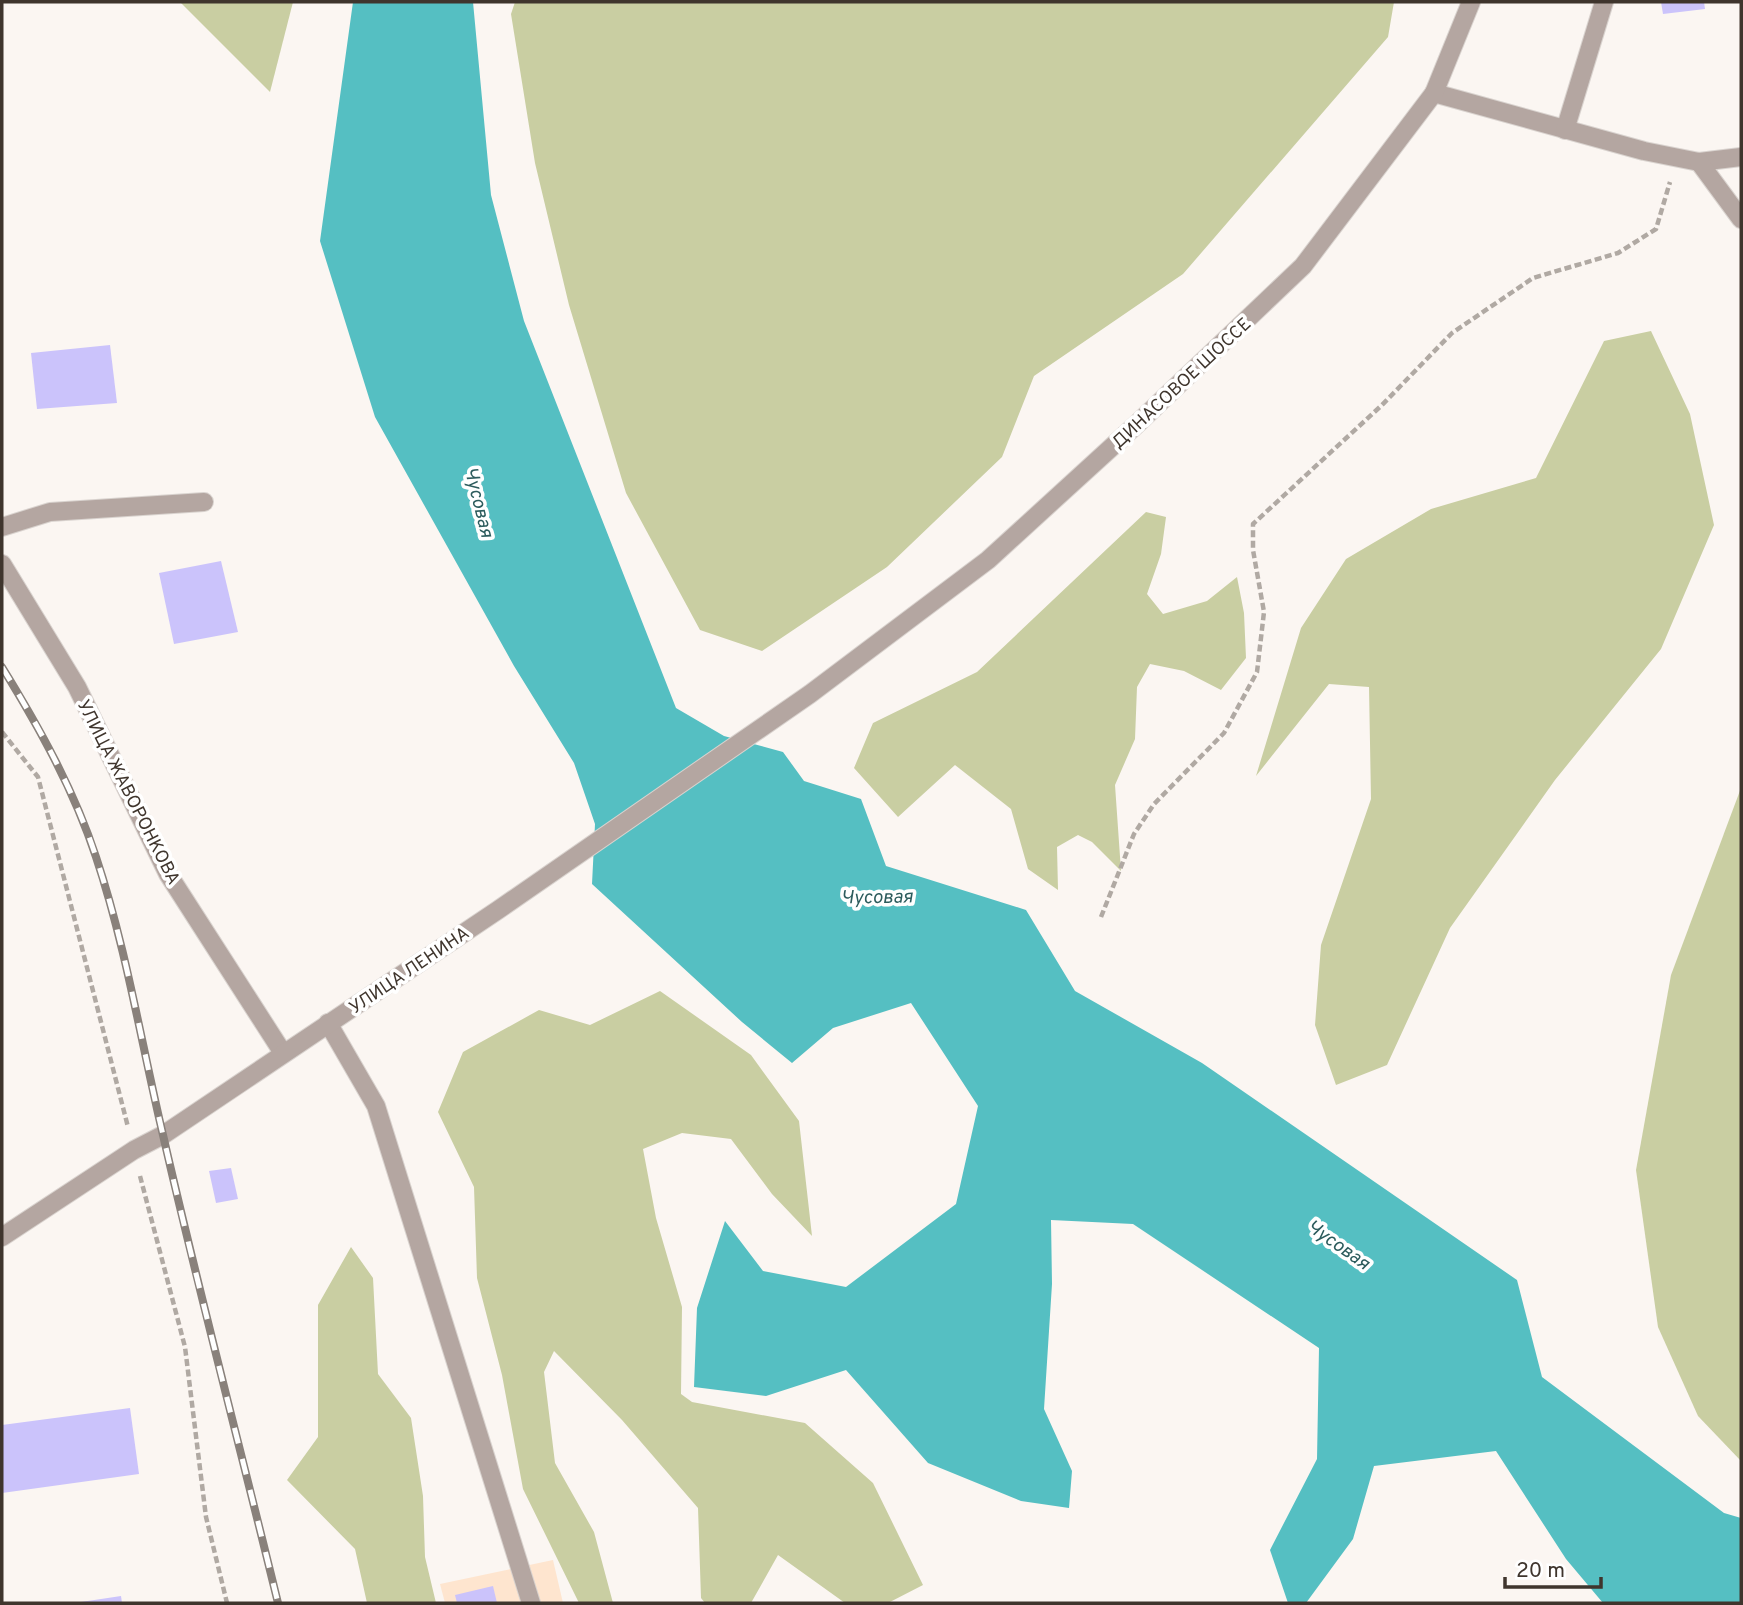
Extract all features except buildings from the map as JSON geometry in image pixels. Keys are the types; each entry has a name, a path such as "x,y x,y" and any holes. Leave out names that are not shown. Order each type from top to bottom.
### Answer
{"street":[{"name":"ДИНАСОВОЕ ШОССЕ","path":"810,694 988,559 1138,424 1303,266 1434,93 1471,2"},
{"path":"1565,130 1604,2"},
{"path":"1434,93 1673,157 1699,162 1741,157"},
{"path":"1699,162 1741,219"},
{"path":"2,527 50,512 204,502"},
{"name":"УЛИЦА ЖАВОРОНКОВА","path":"2,564 77,687 168,874 283,1053"},
{"name":"УЛИЦА ЛЕНИНА","path":"2,1237 134,1150 163,1135 498,910 810,694"},
{"path":"328,1023 376,1106 531,1603"}],"path":[{"path":"1101,917 1134,834 1154,804 1224,733 1257,672 1264,612 1253,550 1253,524 1382,405 1452,333 1534,278 1618,253 1656,229 1669,192 1673,157"}],"shaded area":[{"path":"553,1560 563,1603 445,1603 440,1584"}],"green space":[{"path":"180,2 293,2 270,92"},
{"path":"515,2 1394,2 1388,37 1183,274 1034,376 1002,457 887,567 762,651 700,630 626,493 569,305 535,163 511,14"},
{"path":"1651,331 1690,414 1714,525 1661,649 1555,780 1450,928 1387,1065 1336,1085 1315,1025 1321,945 1371,799 1369,687 1329,684 1256,776 1301,628 1346,559 1431,509 1536,478 1604,341"},
{"path":"1146,512 1166,517 1161,554 1147,594 1163,614 1207,601 1237,577 1244,613 1246,658 1221,690 1184,671 1150,664 1137,687 1135,739 1115,785 1121,871 1092,842 1078,835 1057,847 1058,890 1028,869 1011,809 955,765 898,817 854,768 873,723 977,672"},
{"path":"1741,788 1741,1461 1698,1416 1658,1327 1636,1170 1671,975"},
{"path":"660,991 751,1055 799,1121 812,1236 772,1194 731,1139 682,1133 643,1149 656,1218 682,1307 681,1394 692,1402 805,1423 873,1483 923,1585 888,1603 845,1603 778,1555 751,1603 705,1603 701,1598 698,1508 622,1420 554,1351 544,1372 555,1463 594,1532 613,1603 579,1603 523,1489 502,1375 477,1278 474,1187 438,1112 463,1052 539,1010 590,1025"},
{"path":"351,1247 373,1278 378,1374 411,1418 423,1496 425,1557 436,1603 367,1603 355,1549 287,1480 318,1437 318,1305"}],"water":[{"name":"Чусовая","path":"353,2 473,2 491,195 524,321 676,708 724,736 783,752 804,781 861,799 886,866 1026,910 1075,991 1202,1063 1517,1280 1542,1377 1724,1513 1741,1518 1741,1603 1603,1603 1566,1559 1496,1451 1374,1466 1353,1539 1306,1603 1288,1603 1270,1550 1317,1459 1319,1348 1133,1224 1051,1220 1052,1284 1044,1409 1072,1471 1069,1508 1021,1501 928,1463 846,1370 766,1396 694,1387 697,1308 725,1221 763,1271 846,1287 956,1204 978,1106 911,1003 833,1028 792,1063 742,1022 592,884 595,824 574,763 514,666 375,417 320,241"}],"railway":[{"path":"2,667 66,783 87,832 107,891 191,1252 278,1603"}]}
